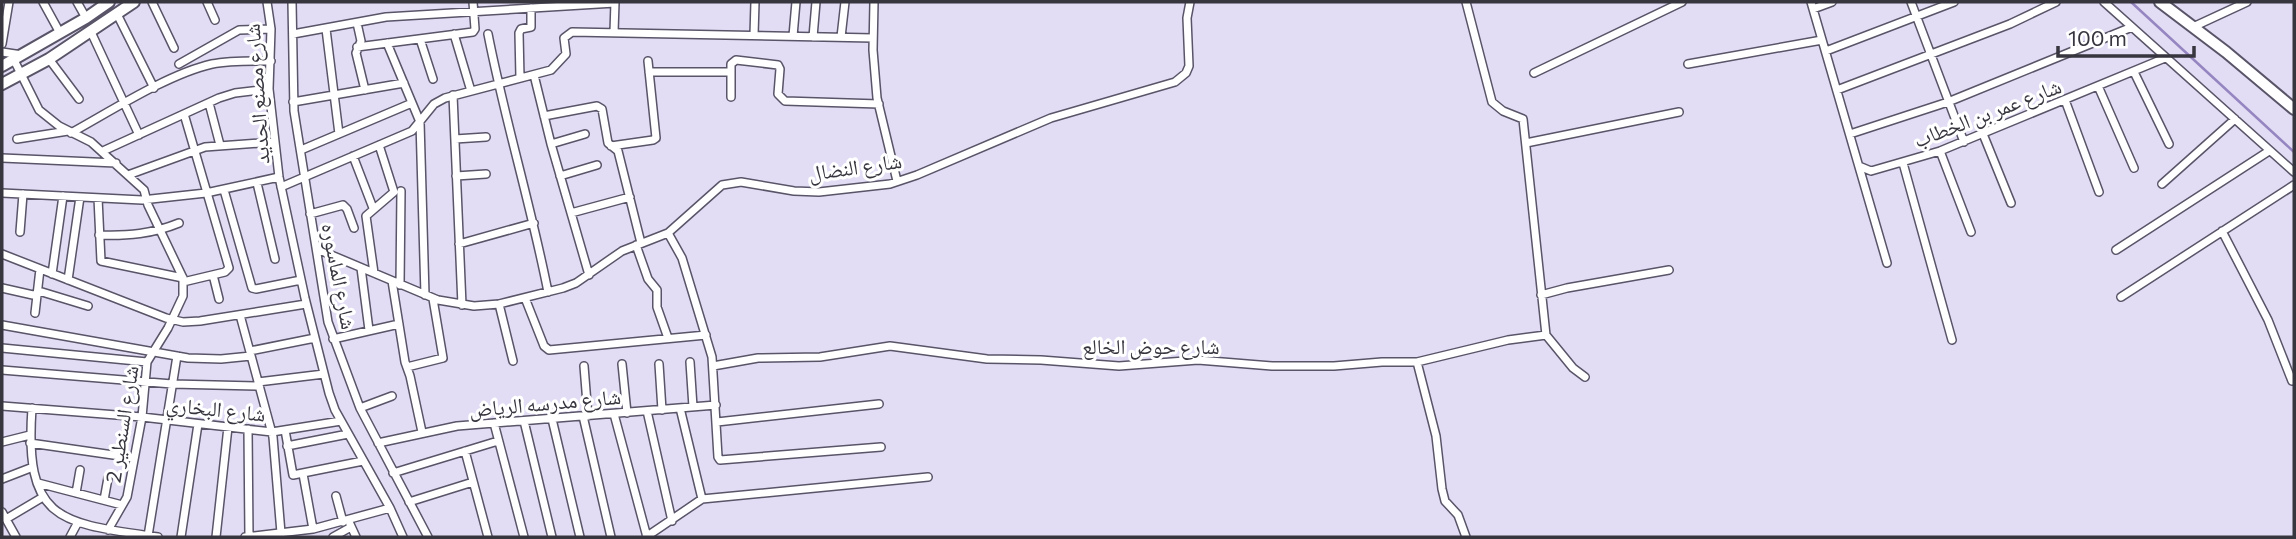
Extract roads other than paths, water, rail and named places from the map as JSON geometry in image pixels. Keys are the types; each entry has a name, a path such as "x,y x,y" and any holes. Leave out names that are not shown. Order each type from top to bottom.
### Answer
{"main road":[{"path":"2,66 109,2"},
{"path":"2,84 49,59 134,2"},
{"path":"2160,2 2294,109"}],"street":[{"path":"2,44 4,16 9,2"},
{"path":"44,2 60,33"},
{"path":"77,2 86,18"},
{"path":"152,2 174,48"},
{"path":"207,2 215,20"},
{"name":"شارع مصنع الحديد","path":"267,2 271,29 269,89 279,177 328,393 403,537"},
{"name":"شارع الماسوره","path":"292,2 293,102 323,293 333,339 360,408 428,537"},
{"path":"357,47 475,30 473,2"},
{"path":"293,34 386,17 615,2 614,32"},
{"path":"754,35 755,2"},
{"path":"793,36 796,2"},
{"path":"813,37 816,2"},
{"path":"841,37 845,2"},
{"path":"874,2 873,38 879,104 897,181"},
{"name":"شارع النضال","path":"317,248 433,299 462,305 499,304 548,292 576,283 605,261 668,233 714,190 732,182 819,192 897,181 917,175 1040,121 1181,78 1186,73 1190,59 1187,18 1190,2"},
{"path":"1466,2 1492,102 1503,111 1523,119 1546,335 1568,363 1586,377"},
{"path":"1832,2 1812,5 1887,263"},
{"path":"1911,2 1965,142"},
{"path":"1826,51 1954,2"},
{"path":"1837,90 2010,24 2056,2"},
{"path":"2104,2 2294,172"},
{"path":"2193,27 2247,2"},
{"path":"1534,73 1678,3"},
{"path":"520,78 518,34 521,29 531,27 531,8"},
{"path":"117,14 154,88"},
{"path":"358,23 361,41 356,53 365,90"},
{"path":"1850,134 1948,102 2132,27"},
{"path":"179,64 239,30 271,29"},
{"path":"326,29 339,134"},
{"path":"91,32 139,135"},
{"path":"281,187 412,131 434,104 453,95 551,70 566,54 564,37 572,32 873,38"},
{"path":"454,34 471,91"},
{"path":"488,34 548,292"},
{"path":"420,39 433,79"},
{"path":"1688,64 1822,40"},
{"path":"387,43 420,122 425,295"},
{"path":"2,52 18,57 20,74 39,110 103,151 145,190 146,200 183,280"},
{"name":"شارع عمر بن الخطاب","path":"1860,166 1871,171 1965,142 2165,58"},
{"path":"49,59 79,99"},
{"path":"731,97 731,64 736,60 776,64 780,69 778,94 783,100 879,104"},
{"path":"17,139 70,132 154,88 210,64 271,61"},
{"path":"610,146 655,139 648,61"},
{"path":"649,72 731,72"},
{"path":"2134,72 2169,144"},
{"path":"534,75 589,275"},
{"path":"293,102 404,83"},
{"path":"2098,86 2134,167"},
{"path":"103,151 235,93 269,89"},
{"path":"453,95 462,305"},
{"path":"2065,100 2099,192"},
{"path":"209,103 220,145"},
{"path":"300,150 412,103"},
{"path":"544,116 599,106 603,111 610,146 618,151 648,279 657,290 657,307 668,338"},
{"path":"1526,144 1679,112"},
{"path":"98,198 102,261 183,280 213,275 228,269 184,114"},
{"path":"2162,184 2235,119"},
{"path":"551,144 585,134"},
{"path":"1983,134 2011,203"},
{"path":"455,139 486,137"},
{"path":"128,175 194,150 220,145 275,142"},
{"path":"374,273 366,218 373,208 394,192 379,145"},
{"path":"1940,150 1971,232"},
{"path":"2116,250 2269,150"},
{"path":"353,156 373,208"},
{"path":"2,158 116,163"},
{"path":"1903,163 1952,340"},
{"path":"560,176 597,165"},
{"path":"456,176 486,174"},
{"path":"2,192 146,200 224,190 279,177"},
{"path":"257,183 275,259"},
{"path":"2121,298 2294,185"},
{"path":"224,190 252,288 301,280"},
{"path":"401,191 396,283 399,324 422,432"},
{"path":"20,232 23,194"},
{"path":"52,274 63,196"},
{"path":"68,280 79,197"},
{"path":"571,213 630,197"},
{"path":"310,214 343,205 354,228"},
{"path":"99,235 130,236 161,230 179,223"},
{"path":"459,244 534,223"},
{"path":"2222,231 2269,320 2292,381"},
{"path":"668,233 682,258 706,335 713,366 719,457 722,460 881,447"},
{"path":"2,254 183,322 306,304"},
{"path":"362,268 369,330"},
{"path":"36,313 40,269"},
{"path":"1541,295 1669,270"},
{"path":"213,275 219,299"},
{"name":"شارع السنطير 2","path":"108,530 127,497 142,417 147,362 173,319 183,296 183,280"},
{"path":"2,288 32,295 42,292 88,306"},
{"path":"525,298 544,346 549,350 706,335"},
{"path":"407,368 443,358 433,299"},
{"path":"499,304 513,361"},
{"path":"240,315 272,432 281,533"},
{"path":"333,339 399,324"},
{"path":"2,325 177,356 221,359 315,338"},
{"name":"شارع حوض الخالع","path":"713,366 758,358 834,355 890,346 987,359 1119,366 1198,360 1281,366 1417,362 1489,344 1546,335"},
{"path":"2,348 147,362"},
{"path":"148,536 177,356"},
{"path":"690,362 693,407"},
{"path":"1417,362 1436,436 1445,501 1458,515 1466,537"},
{"path":"622,363 627,413"},
{"path":"659,364 662,410"},
{"path":"584,366 585,416 611,537"},
{"path":"2,370 172,384 258,384 324,374"},
{"path":"360,408 392,396"},
{"path":"717,422 879,404"},
{"name":"شارع مدرسه الرياض","path":"379,443 457,426 716,405"},
{"name":"شارع البخاري","path":"2,406 142,417 272,432 341,421"},
{"path":"32,408 30,439 33,467 43,497 59,515 123,535 158,537"},
{"path":"680,408 702,499"},
{"path":"647,411 672,521"},
{"path":"614,414 647,537 702,499 928,477"},
{"path":"552,419 580,537"},
{"path":"524,421 552,537"},
{"path":"494,423 524,537"},
{"path":"181,537 198,424"},
{"path":"216,537 228,427"},
{"path":"248,429 248,537 348,523 390,508"},
{"path":"285,430 292,475 363,461"},
{"path":"287,446 348,434"},
{"path":"2,442 30,439 134,458"},
{"path":"393,473 498,441"},
{"path":"465,451 488,537"},
{"path":"2,479 33,467"},
{"path":"76,493 80,470"},
{"path":"303,474 313,529"},
{"path":"104,500 108,478"},
{"path":"409,502 473,482"},
{"path":"38,483 122,505"},
{"path":"336,496 356,537"},
{"path":"16,537 4,516 43,497"},
{"path":"70,537 78,522"},
{"path":"333,537 348,523"}],"waterway":[{"path":"2131,2 2294,152"}]}
